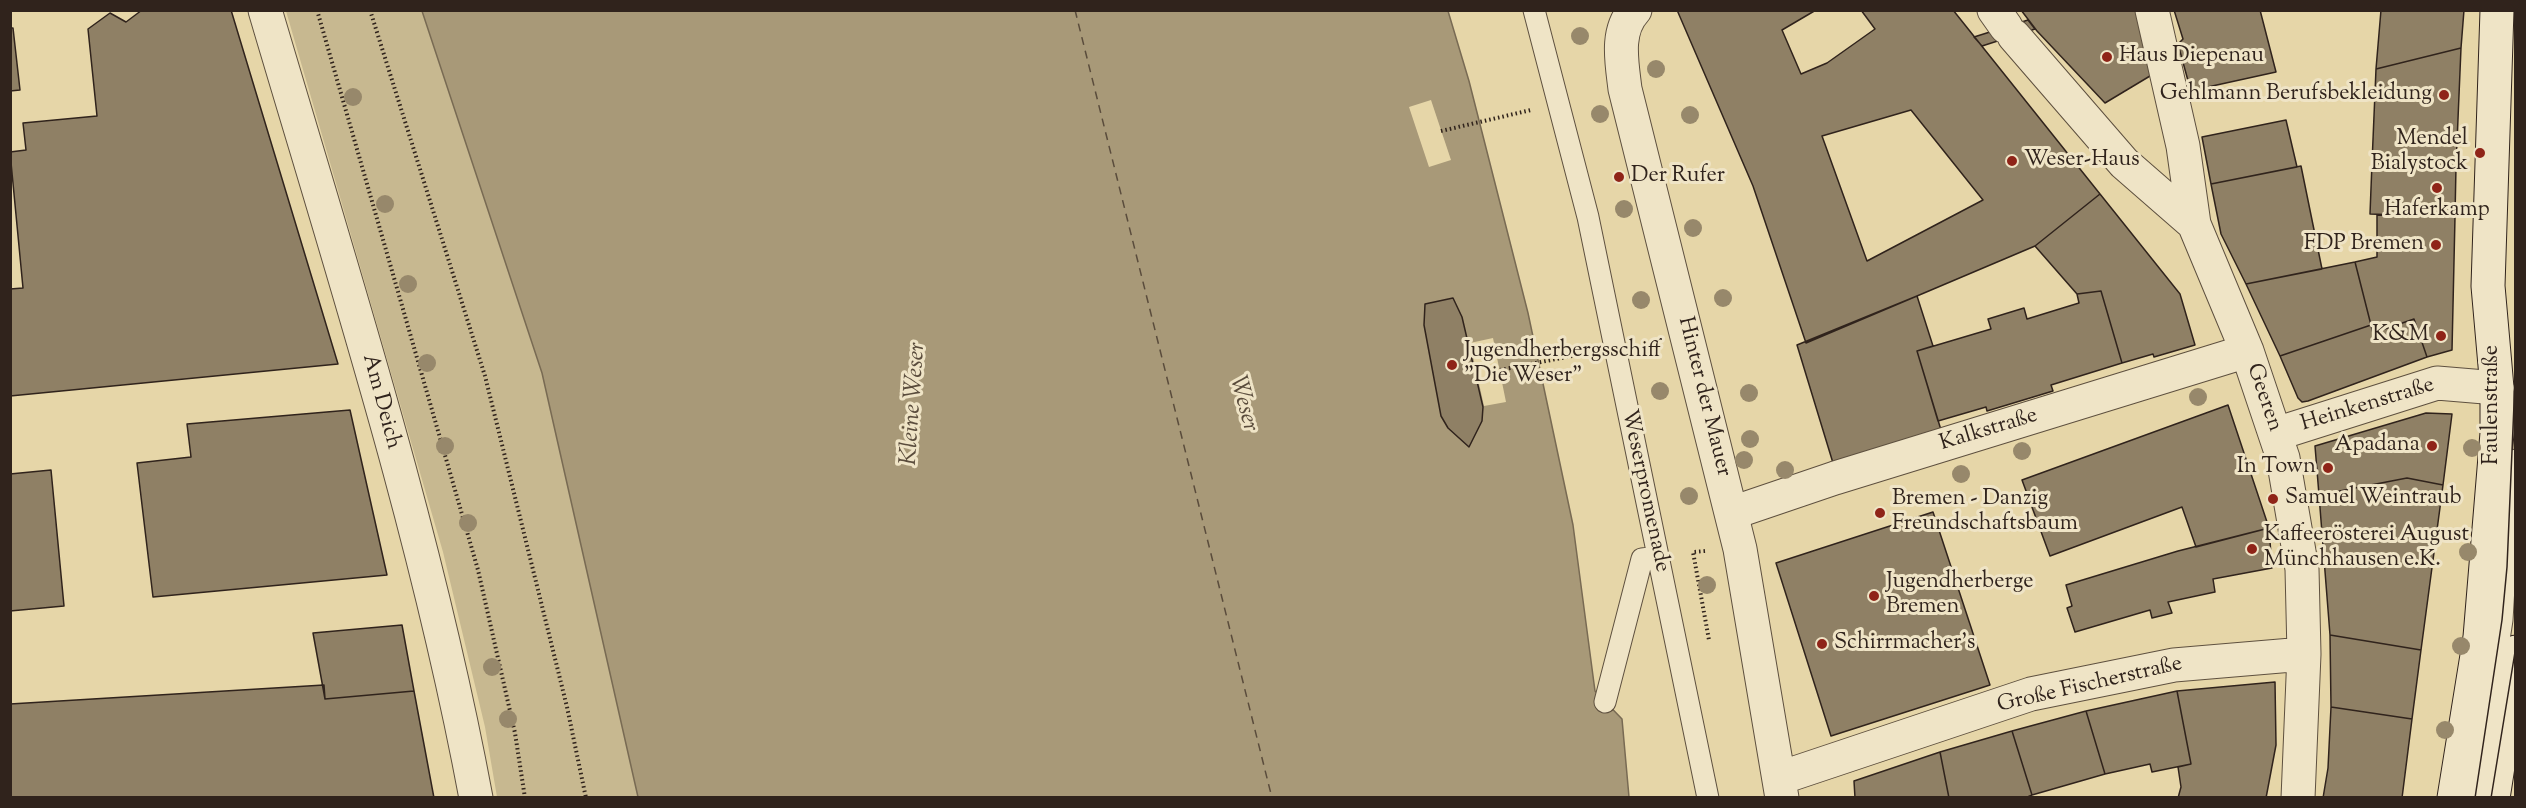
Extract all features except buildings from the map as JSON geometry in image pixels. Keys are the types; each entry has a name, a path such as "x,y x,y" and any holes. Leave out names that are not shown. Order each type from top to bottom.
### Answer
{"street":[{"name":"Am Deich","path":"265,10 376,385 423,560 465,740 476,798"},
{"name":"Geeren","path":"2152,10 2183,146 2194,224 2247,351 2283,458 2302,569 2304,654 2298,798"},
{"name":"Faulenstraße","path":"2454,798 2480,637 2497,432 2497,388 2488,286 2497,10"},
{"name":"Hinter der Mauer","path":"1626,13 1620,46 1625,89 1732,513 1781,788"},
{"path":"2005,24 2124,163 2194,224"},
{"name":"Kalkstraße","path":"1732,513 1853,473 2247,351"},
{"name":"Heinkenstraße","path":"2276,434 2438,383 2497,388"},
{"path":"2493,798 2516,652"},
{"name":"Große Fischerstraße","path":"1781,788 2031,694 2174,664 2304,654"}],"lane":[{"name":"Weserpromenade","path":"1534,10 1587,217 1708,798"},
{"path":"2475,798 2502,620 2508,557 2511,471 2516,460"},
{"path":"1605,702 1642,560 1658,557"}],"path":[{"path":"317,10 478,570 515,733 525,798"},
{"path":"370,10 484,376 567,708 586,798"},
{"path":"1441,131 1524,112"},
{"path":"1500,370 1585,354"},
{"path":"1709,643 1694,552 1740,549"}],"shaded area":[{"path":"286,11 422,11 542,373 638,797 497,797 485,727 443,552"}],"water":[{"path":"422,11 1448,11 1469,81 1528,313 1573,525 1595,691 1622,719 1629,797 638,797 542,373"}],"pier":[{"path":"1431,100 1451,160 1429,167 1409,107"},
{"path":"1493,338 1506,402 1484,406 1470,343"}],"ferry route":[{"path":"1075,10 1272,798"}],"tram line":[{"path":"2475,798 2502,620 2507,567 2516,358"},
{"path":"2491,798 2516,646"}],"place":[{"name":"Haus Diepenau","path":"2107,57"},
{"name":"Gehlmann Berufsbekleidung","path":"2444,95"},
{"name":"Mendel Bialystock","path":"2480,153"},
{"name":"Weser-Haus","path":"2012,161"},
{"name":"Der Rufer","path":"1619,177"},
{"name":"Haferkamp","path":"2437,188"},
{"name":"FDP Bremen","path":"2436,245"},
{"name":"K&M","path":"2441,336"},
{"name":"Jugendherbergsschiff \"Die Weser\"","path":"1452,365"},
{"name":"Apadana","path":"2432,446"},
{"name":"In Town","path":"2328,468"},
{"name":"Samuel Weintraub","path":"2273,499"},
{"name":"Bremen - Danzig Freundschaftsbaum","path":"1880,513"},
{"name":"Kaffeerösterei August Münchhausen e.K.","path":"2252,549"},
{"name":"Jugendherberge Bremen","path":"1874,596"},
{"name":"Schirrmacher's","path":"1822,644"}],"water label":[{"name":"Kleine Weser","path":"915,404"},
{"name":"Weser","path":"1242,404"}]}
